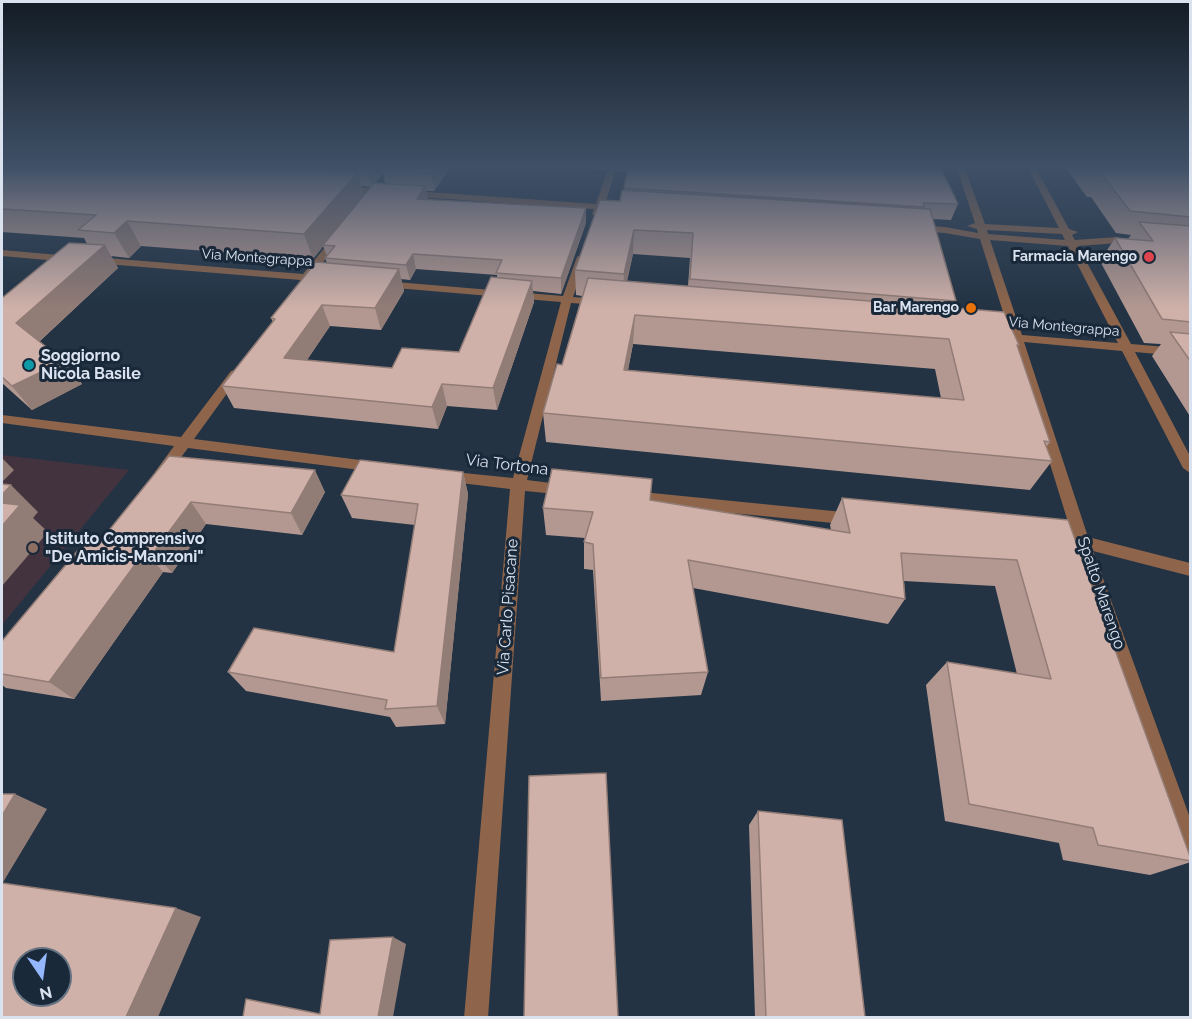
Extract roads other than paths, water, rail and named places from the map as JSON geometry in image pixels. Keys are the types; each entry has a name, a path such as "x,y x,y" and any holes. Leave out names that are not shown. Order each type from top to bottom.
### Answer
{"street":[{"name":"Via Carlo Pisacane","path":"476,1017 518,485 567,299 597,214"},
{"name":"Spalto Marengo","path":"976,214 1082,542 1191,846"},
{"path":"1055,214 1191,468"},
{"path":"909,228 945,230 984,237 1071,243 1121,241 1065,231 980,225 945,230"},
{"path":"293,295 347,226"},
{"name":"Via Montegrappa","path":"2,253 342,280"},
{"path":"377,283 614,303"},
{"name":"Via Montegrappa","path":"982,335 1191,353"},
{"path":"156,480 246,360"},
{"path":"2,419 387,468"},
{"name":"Via Tortona","path":"435,475 577,491"},
{"path":"612,495 870,520"},
{"path":"1047,538 1082,542 1191,570"}],"place":[{"name":"Farmacia Marengo","path":"1149,257"},
{"name":"Bar Marengo","path":"971,308"},
{"name":"Soggiorno Nicola Basile","path":"29,365"},
{"name":"Istituto Comprensivo \"De Amicis-Manzoni\"","path":"33,548"}]}
